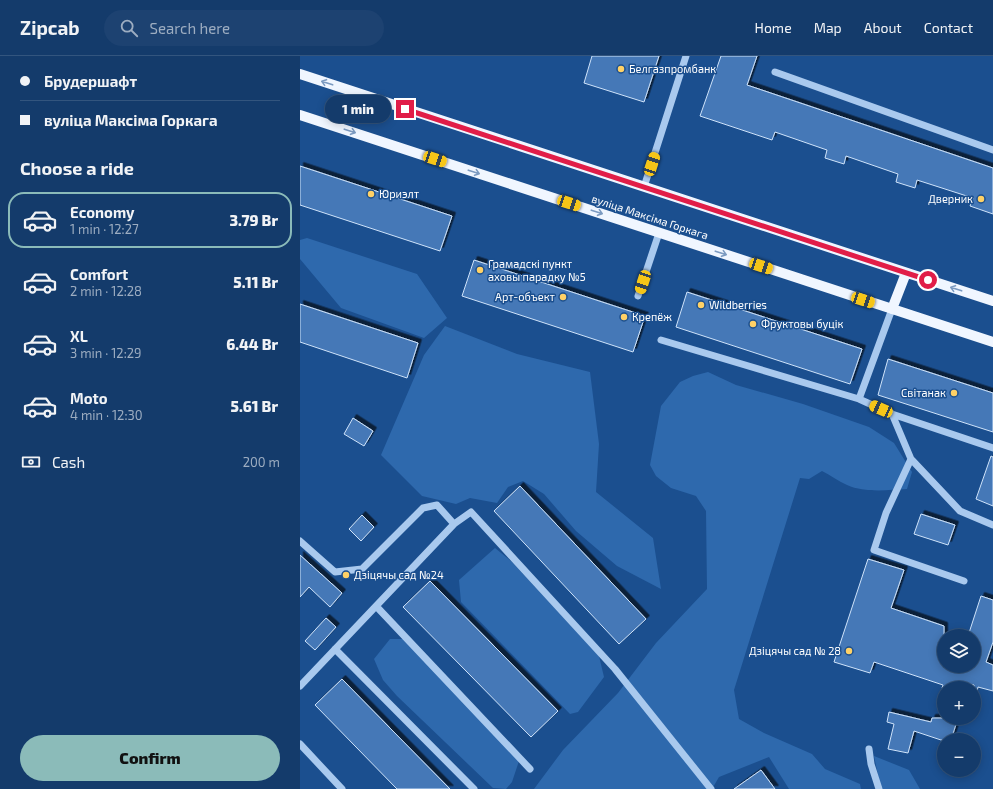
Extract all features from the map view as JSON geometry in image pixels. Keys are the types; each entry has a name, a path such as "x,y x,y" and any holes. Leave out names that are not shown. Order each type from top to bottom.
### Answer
{"main road":[{"path":"300,74 993,301"},
{"name":"вуліца Максіма Горкага","path":"300,115 993,342"},
{"path":"892,309 906,273"}],"street":[{"path":"644,187 686,56"},
{"path":"775,72 993,150"},
{"path":"638,296 659,233"},
{"path":"859,399 892,309"},
{"path":"661,340 859,399 892,414 993,448"},
{"path":"892,414 911,459 960,511 993,525"},
{"path":"911,459 886,513 874,550 964,581"},
{"path":"300,541 335,572 362,569 423,508 437,505 454,524"},
{"path":"300,686 454,524 471,512 615,669 711,789"},
{"path":"376,606 530,769"},
{"path":"335,649 474,789"},
{"path":"300,744 342,789"},
{"path":"869,749 871,764 879,789"}],"shaded area":[{"path":"307,238 417,274 447,318 424,338 341,308 300,259 300,240"},
{"path":"445,326 517,354 590,372 599,444 596,492 653,538 661,589 617,566 576,531 544,494 523,481 508,487 497,503 470,498 456,504 422,496 381,455 424,355"},
{"path":"708,372 736,385 803,404 869,427 894,443 912,472 907,489 892,490 869,490 854,488 822,471 809,479 800,478 734,690 739,719 764,733 812,754 825,769 860,784 861,789 789,789 769,757 719,777 712,789 534,789 563,750 618,693 656,643 707,589 706,511 696,496 671,488 656,476 650,465 661,406 680,382 693,376"},
{"path":"495,548 512,562 599,656 604,677 578,712 570,714 461,602 459,580"},
{"path":"390,639 404,639 519,761 512,782 506,789 493,788 397,696 383,680 374,659"},
{"path":"874,756 909,770 920,789 881,789"}],"building":[{"name":"Белгазпромбанк","path":"592,56 659,56 644,102 584,83"},
{"path":"721,56 757,56 747,85 993,168 993,214 970,206 973,198 917,180 915,188 896,182 898,174 846,156 844,164 825,158 827,150 775,132 772,140 700,116"},
{"path":"300,166 452,216 440,251 300,205"},
{"path":"474,260 645,316 633,352 462,296"},
{"path":"687,292 862,349 850,384 676,327"},
{"path":"300,304 418,343 407,378 300,342"},
{"path":"888,359 993,393 993,432 878,395"},
{"path":"353,418 373,431 364,446 344,434"},
{"path":"991,456 993,457 993,506 976,499"},
{"path":"520,486 646,619 619,644 494,511"},
{"path":"921,514 955,525 948,545 914,534"},
{"path":"362,515 374,527 361,541 349,529"},
{"path":"300,555 342,593 330,607 309,587 300,597"},
{"path":"868,559 904,570 891,608 944,626 944,629 937,629 937,673 981,673 981,629 970,629 981,596 993,600 993,642 986,662 993,665 993,691 981,688 981,681 937,681 937,683 874,662 870,673 834,662"},
{"path":"430,581 558,711 531,737 403,607"},
{"path":"326,618 336,627 315,650 305,641"},
{"path":"342,679 450,789 397,789 315,705"},
{"path":"889,712 931,722 932,718 937,718 937,725 956,725 953,733 937,733 937,739 914,731 908,753 888,749 894,724 887,722"},
{"path":"761,770 775,789 734,789"}],"place":[{"name":"Белгазпромбанк","path":"621,69"},
{"name":"Юриэлт","path":"371,194"},
{"name":"Дверник","path":"981,199"},
{"name":"Грамадскі пункт аховы парадку №5","path":"480,270"},
{"name":"Арт-объект","path":"563,297"},
{"name":"Wildberries","path":"701,305"},
{"name":"Крепёж","path":"624,317"},
{"name":"Фруктовы буцік","path":"753,324"},
{"name":"Світанак","path":"954,393"},
{"name":"Дзіцячы сад №24","path":"346,575"},
{"name":"Дзіцячы сад № 28","path":"849,651"}],"route":[{"path":"405,109 928,280"}]}
